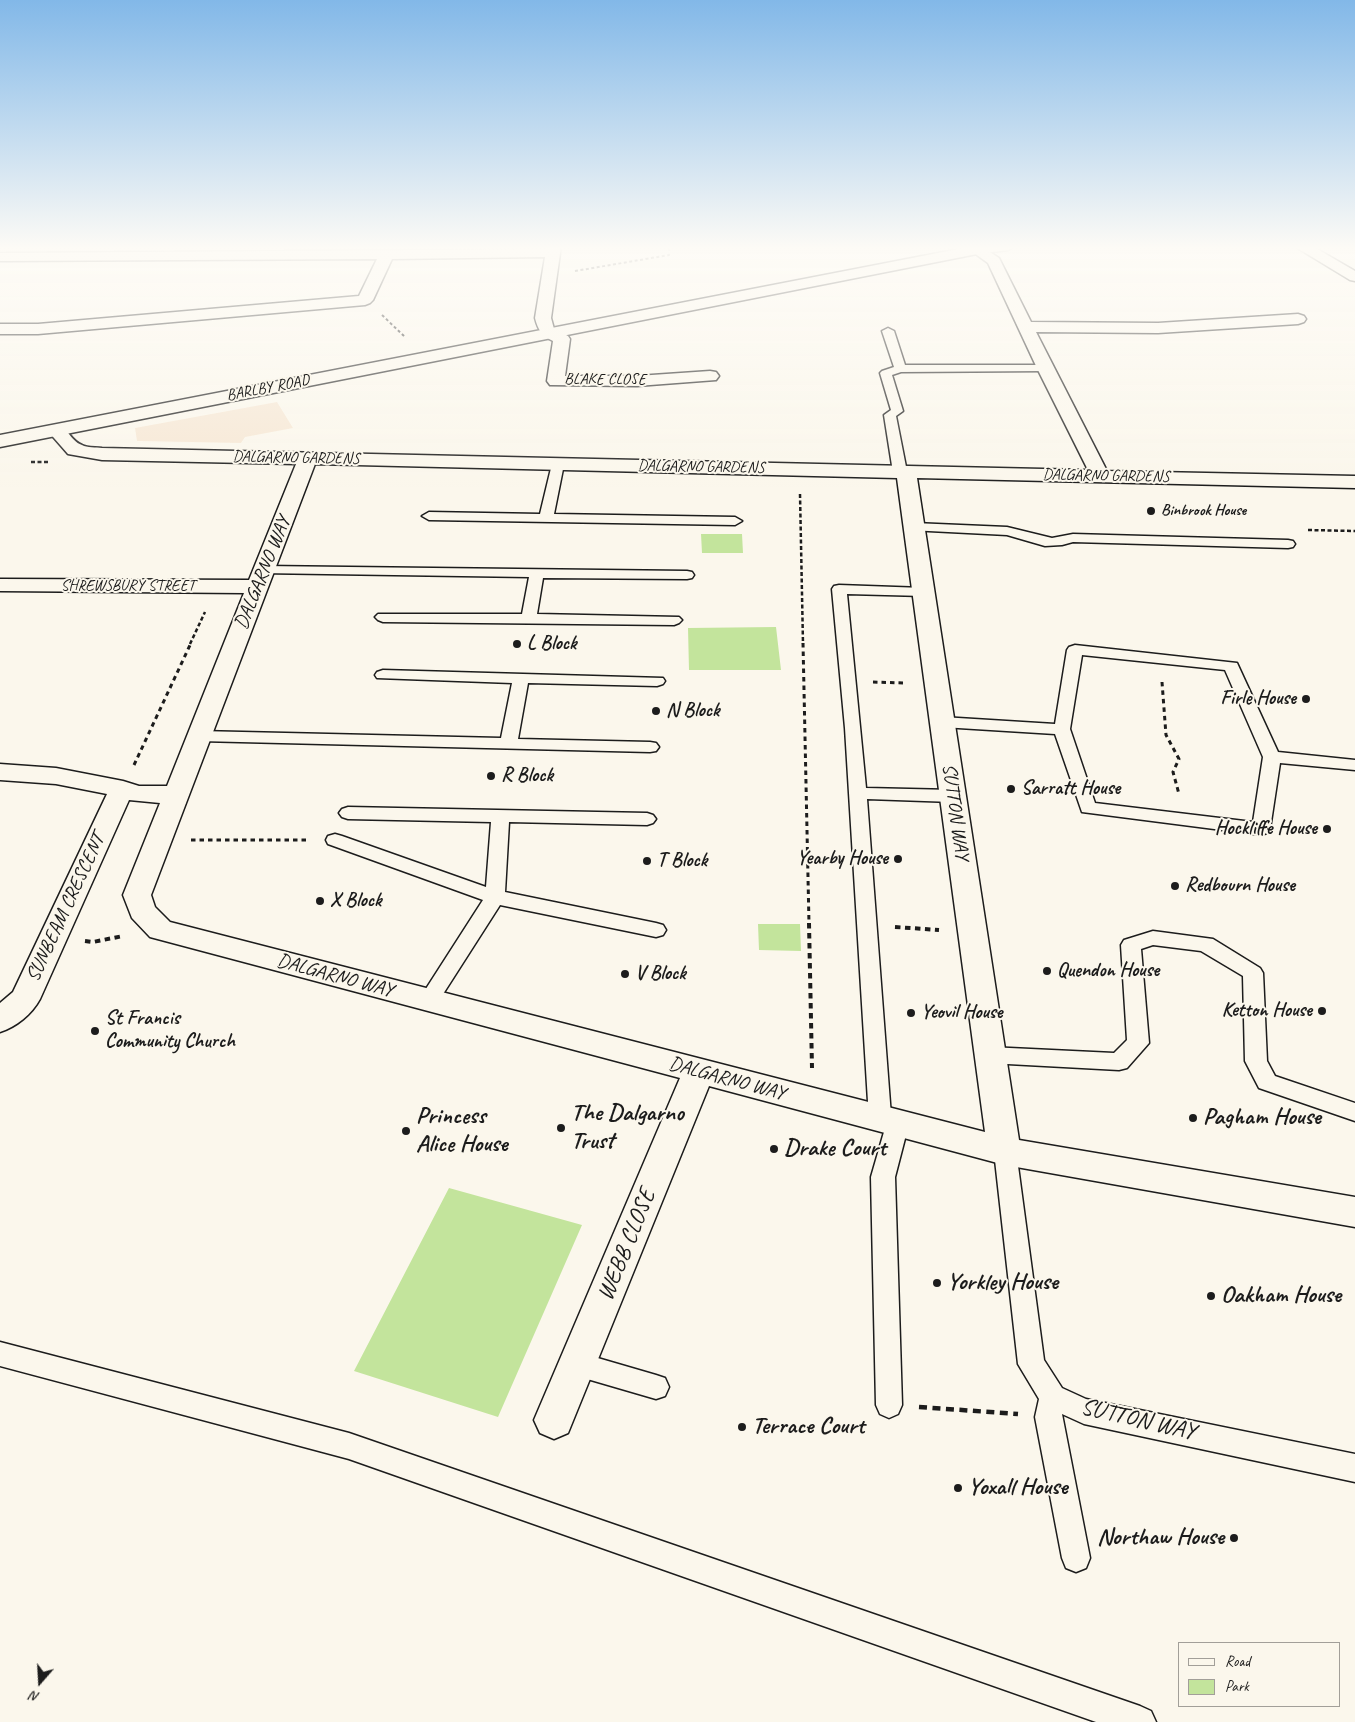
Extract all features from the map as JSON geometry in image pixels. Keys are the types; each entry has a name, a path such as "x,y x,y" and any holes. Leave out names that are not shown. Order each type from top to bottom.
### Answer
{"street":[{"path":"0,329 68,326"},
{"path":"544,326 548,333"},
{"name":"BARLBY ROAD","path":"0,440 582,326"},
{"path":"1100,476 1026,327 1158,328 1184,326"},
{"name":"BLAKE CLOSE","path":"548,333 562,339 556,381 637,381 710,376"},
{"name":"DALGARNO GARDENS","path":"56,430 75,450 86,453 1355,482"},
{"name":"DALGARNO WAY","path":"308,458 137,895 142,912 160,930 1005,1151"},
{"name":"SUTTON WAY","path":"903,472 924,592 989,1056 1005,1151"},
{"name":"SHREWSBURY STREET","path":"0,584 217,586 260,578"},
{"path":"0,772 128,778 136,794 177,795"},
{"name":"SUNBEAM CRESCENT","path":"0,1020 25,999 117,798 128,778"},
{"name":"WEBB CLOSE","path":"554,1420 699,1071"},
{"path":"1005,1151 1355,1212"}],"lane":[{"path":"888,330 900,369"},
{"path":"903,472 890,415 897,411 886,373 900,369 1045,368"},
{"path":"546,517 558,464"},
{"path":"429,516 735,521"},
{"path":"914,527 1008,531 1046,543 1073,538 1288,544"},
{"path":"260,578 537,573 688,575"},
{"path":"529,619 537,573"},
{"path":"889,1405 883,1176 889,1121 867,926 858,793 839,590 924,592"},
{"path":"383,618 674,620"},
{"path":"1075,650 1160,659 1231,666 1248,708 1272,757 1262,829 1088,808 1062,728 1075,650"},
{"path":"383,675 657,681"},
{"path":"509,743 521,678"},
{"path":"942,722 1062,728"},
{"path":"199,736 650,747"},
{"path":"1272,757 1355,765"},
{"path":"858,793 953,796"},
{"path":"348,813 648,819"},
{"path":"429,1000 495,897 500,816"},
{"path":"335,840 495,897 656,930"},
{"path":"989,1056 1119,1062 1138,1042 1130,945 1154,938 1206,944 1253,973 1256,1061 1267,1082 1355,1112"},
{"name":"SUTTON WAY","path":"1005,1151 1031,1364 1051,1407 1084,1411 1355,1468"},
{"path":"0,1354 349,1446 1140,1722"},
{"path":"577,1364 656,1387"},
{"path":"1051,1407 1076,1558"}],"path":[{"path":"393,326 406,338"},
{"path":"800,470 813,1101"},
{"path":"1288,544 1288,530 1355,531"},
{"path":"128,778 217,586"},
{"path":"1160,659 1166,734 1179,758 1172,766 1172,776 1180,797 1182,819"},
{"path":"848,682 937,684"},
{"path":"159,840 335,840"},
{"path":"867,926 972,931"},
{"path":"54,938 92,942 160,930"},
{"path":"889,1405 1051,1407"}],"shaded area":[{"path":"277,402 293,428 245,437 241,443 137,441 135,428"}],"green space":[{"path":"701,534 742,534 743,553 702,553"},
{"path":"776,627 781,670 689,670 688,628"},
{"path":"758,924 800,924 801,951 759,950"},
{"path":"449,1188 582,1225 498,1417 354,1371"}],"place":[{"name":"Binbrook House","path":"1151,511"},
{"name":"L Block","path":"517,644"},
{"name":"Firle House","path":"1306,699"},
{"name":"N Block","path":"656,711"},
{"name":"R Block","path":"491,776"},
{"name":"Sarratt House","path":"1011,789"},
{"name":"Hockliffe House","path":"1327,829"},
{"name":"Yearby House","path":"898,859"},
{"name":"T Block","path":"647,861"},
{"name":"Redbourn House","path":"1175,886"},
{"name":"X Block","path":"320,901"},
{"name":"Quendon House","path":"1047,971"},
{"name":"V Block","path":"625,974"},
{"name":"Ketton House","path":"1322,1011"},
{"name":"Yeovil House","path":"911,1013"},
{"name":"St Francis Community Church","path":"95,1031"},
{"name":"Pagham House","path":"1193,1118"},
{"name":"The Dalgarno Trust","path":"561,1128"},
{"name":"Princess Alice House","path":"406,1131"},
{"name":"Drake Court","path":"774,1149"},
{"name":"Yorkley House","path":"937,1283"},
{"name":"Oakham House","path":"1211,1296"},
{"name":"Terrace Court","path":"742,1427"},
{"name":"Yoxall House","path":"958,1488"},
{"name":"Northaw House","path":"1234,1538"}]}
